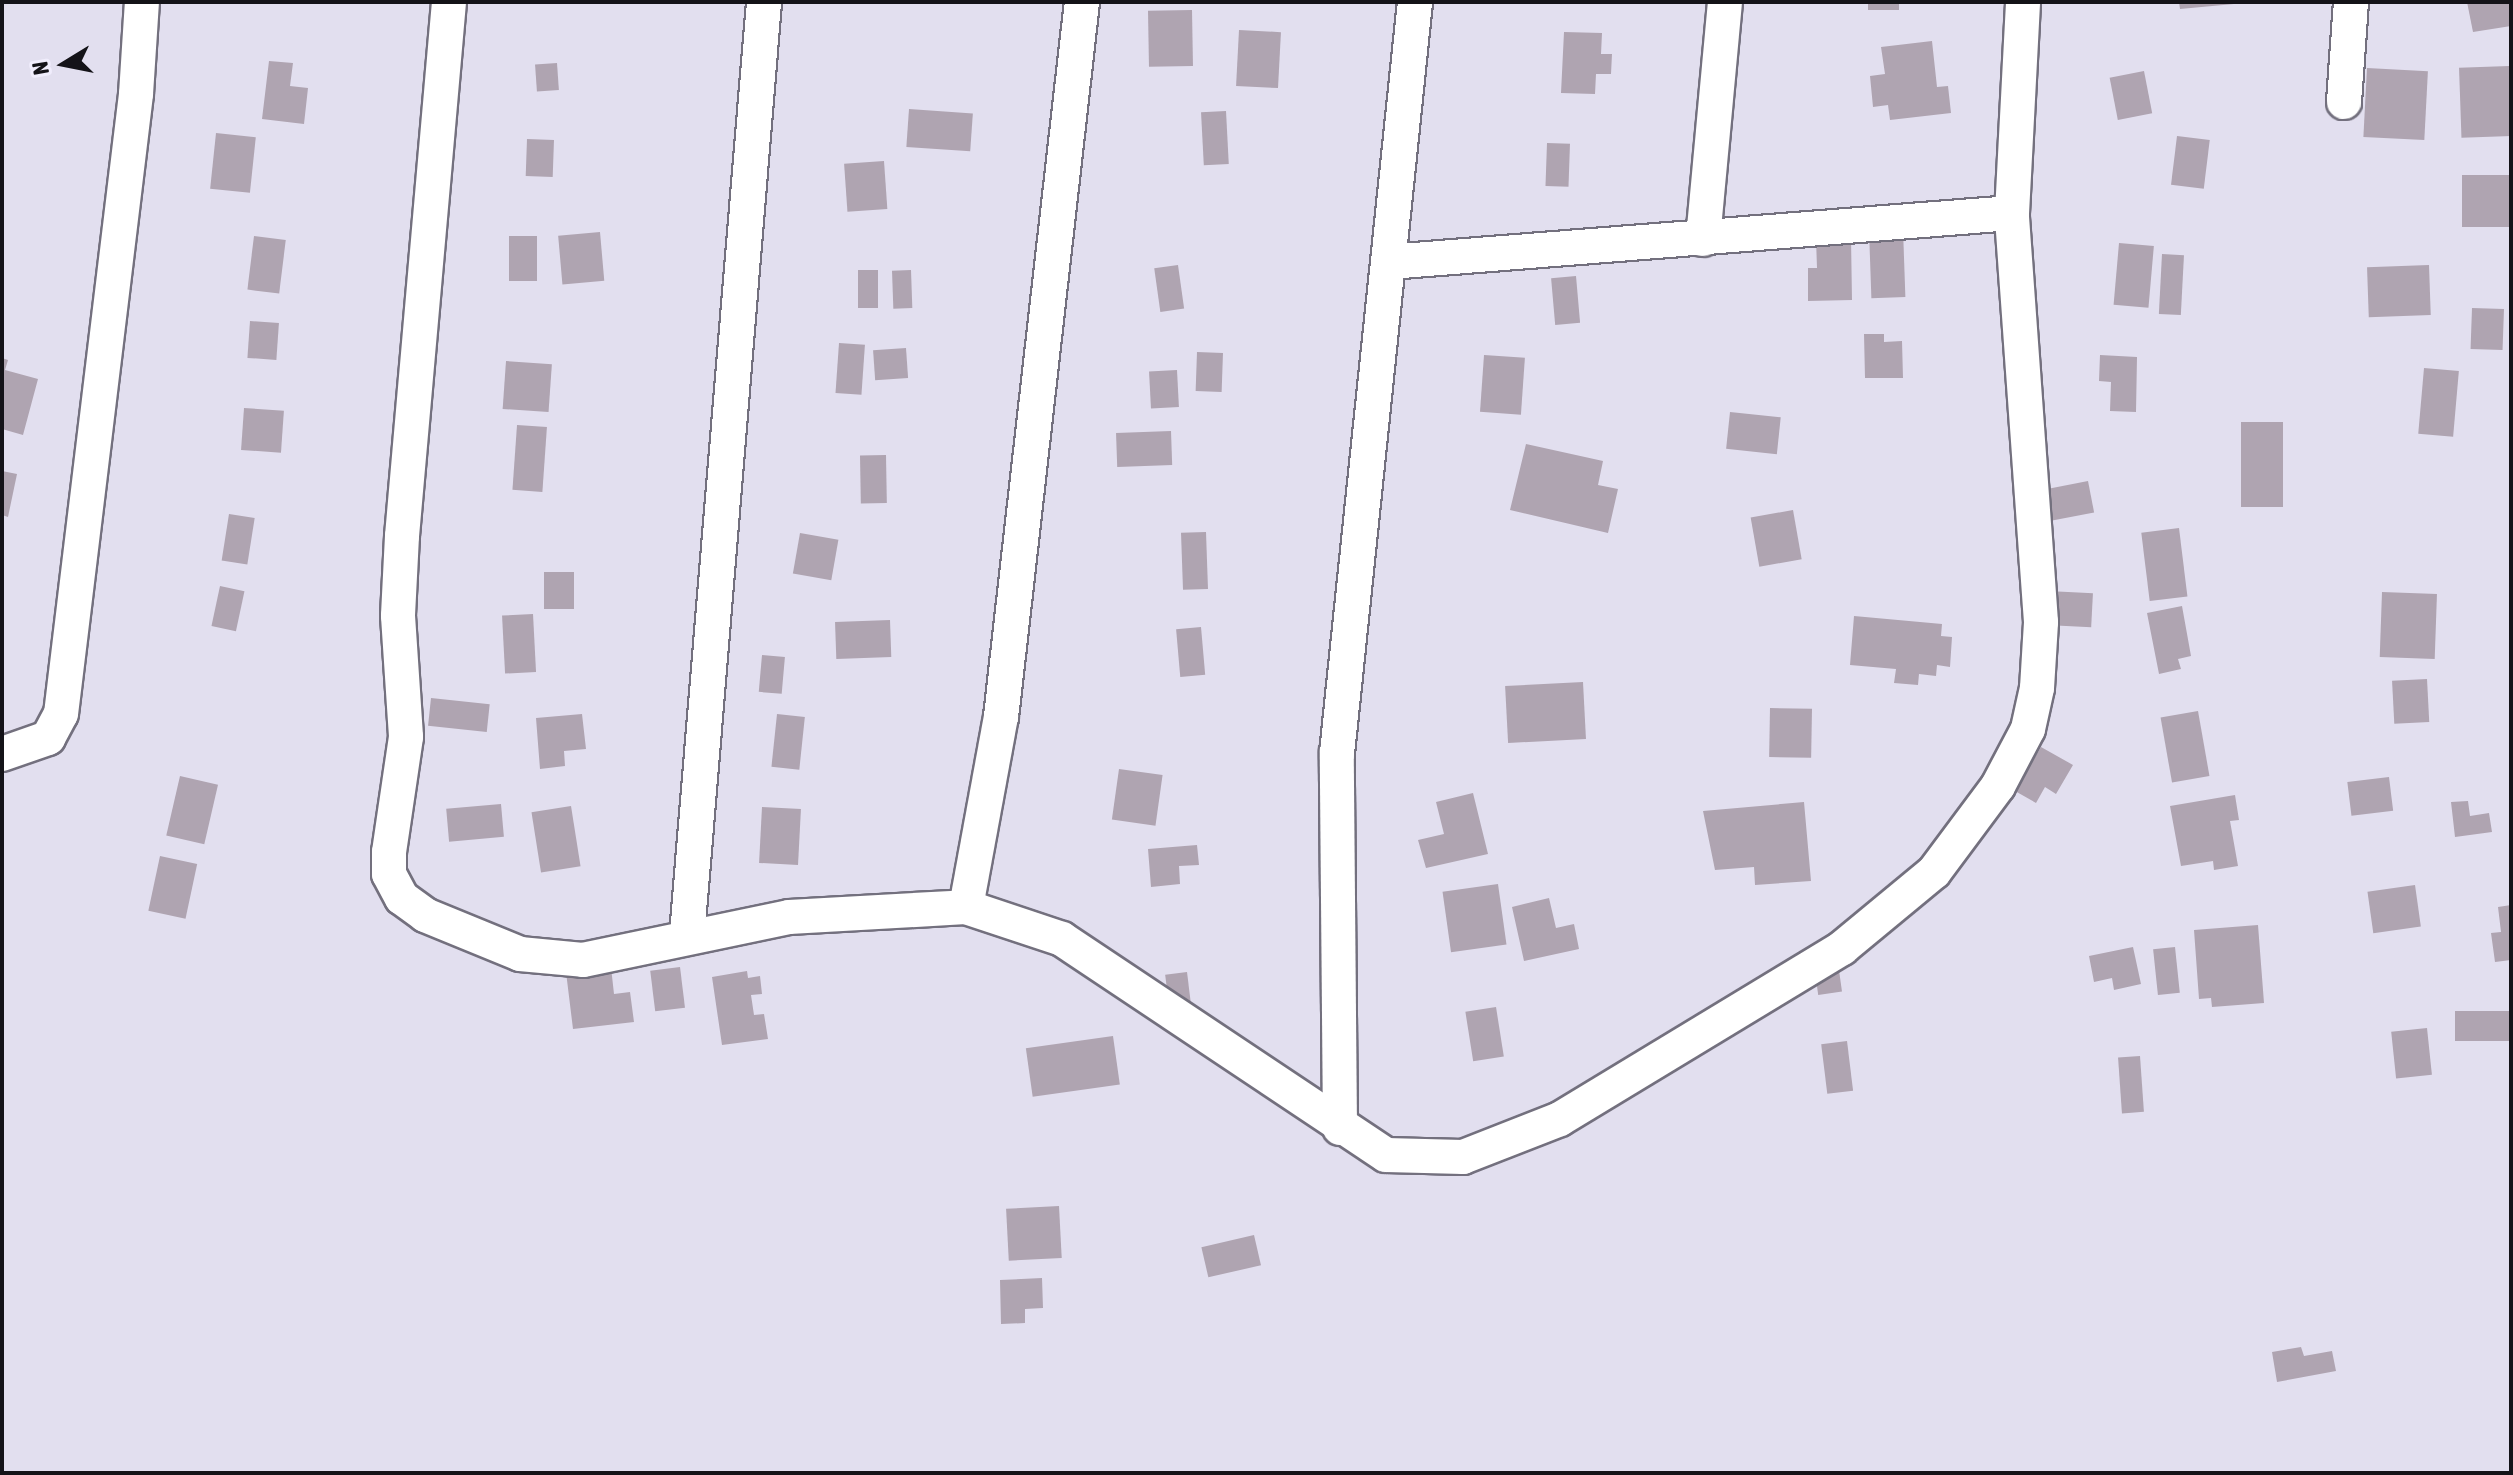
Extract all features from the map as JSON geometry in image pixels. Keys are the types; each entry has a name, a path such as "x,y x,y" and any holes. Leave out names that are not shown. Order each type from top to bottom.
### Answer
{"street":[{"path":"2,754 48,738 61,714 114,284 142,2"},
{"path":"449,2 402,536 398,616 406,737 394,801 389,874 402,898 425,915 520,954 583,960 687,935 789,917 966,907 1062,939 1340,1128 1386,1155 1463,1157 1560,1119 1842,948 1934,872 1998,786 2028,729 2037,688 2041,622 2012,213 2023,2"},
{"path":"687,935 764,2"},
{"path":"966,907 1001,717 1082,2"},
{"path":"1340,1128 1337,753 1415,2"},
{"path":"1703,239 1725,2"},
{"path":"2344,102 2351,2"},
{"path":"1389,262 2012,213"}],"building":[{"path":"1868,2 1899,2 1899,10 1868,10"},
{"path":"2179,2 2234,2 2234,4 2180,9"},
{"path":"2467,2 2511,2 2511,26 2473,32"},
{"path":"1192,10 1193,66 1149,67 1148,11"},
{"path":"1239,30 1281,32 1278,88 1236,86"},
{"path":"1564,32 1602,33 1601,54 1612,54 1611,74 1596,74 1595,94 1561,93"},
{"path":"1932,41 1937,87 1948,86 1951,113 1890,120 1888,105 1873,107 1870,76 1885,74 1881,47"},
{"path":"269,61 293,63 290,86 308,88 304,124 262,119"},
{"path":"557,63 559,90 537,91 535,65"},
{"path":"2509,66 2511,136 2461,138 2459,68"},
{"path":"2367,68 2428,71 2424,140 2363,137"},
{"path":"2144,71 2152,113 2118,120 2110,78"},
{"path":"909,109 973,113 970,151 906,147"},
{"path":"1226,111 1229,164 1204,165 1201,112"},
{"path":"216,133 256,137 250,193 210,189"},
{"path":"2177,136 2210,140 2204,189 2171,185"},
{"path":"527,139 554,140 553,177 526,176"},
{"path":"1547,143 1570,144 1568,187 1545,186"},
{"path":"884,161 887,209 847,212 844,164"},
{"path":"2462,175 2511,175 2511,227 2462,227"},
{"path":"1903,229 1905,297 1871,298 1869,230"},
{"path":"600,232 604,281 562,284 558,236"},
{"path":"254,236 286,240 279,293 247,290"},
{"path":"509,236 537,236 537,281 509,281"},
{"path":"1851,238 1852,300 1808,301 1808,268 1817,268 1816,239"},
{"path":"2119,243 2154,246 2148,308 2114,305"},
{"path":"2162,254 2184,255 2181,315 2159,314"},
{"path":"1178,265 1184,309 1160,312 1154,268"},
{"path":"2429,265 2431,315 2369,317 2367,267"},
{"path":"858,270 878,270 878,308 858,308"},
{"path":"911,270 912,308 893,309 892,271"},
{"path":"1576,276 1580,323 1555,325 1551,278"},
{"path":"2472,308 2504,309 2503,350 2471,349"},
{"path":"250,321 279,323 276,360 247,358"},
{"path":"1864,334 1884,334 1884,342 1902,341 1903,378 1865,378"},
{"path":"839,343 865,345 861,395 836,393"},
{"path":"906,348 908,378 875,380 873,350"},
{"path":"1197,352 1223,353 1222,392 1196,391"},
{"path":"1484,355 1525,358 1521,415 1480,412"},
{"path":"2100,355 2137,357 2136,412 2110,411 2111,382 2099,381"},
{"path":"2,358 8,360 5,370 38,379 23,435 2,429"},
{"path":"506,361 552,364 549,412 503,409"},
{"path":"2424,368 2459,371 2453,437 2418,434"},
{"path":"1177,370 1179,407 1151,408 1149,371"},
{"path":"244,408 284,411 281,453 241,450"},
{"path":"1730,412 1781,417 1777,454 1726,449"},
{"path":"2241,422 2283,422 2283,507 2241,507"},
{"path":"517,425 547,427 542,492 512,490"},
{"path":"1171,431 1172,465 1117,467 1116,433"},
{"path":"1526,444 1603,461 1598,485 1618,489 1608,533 1510,510"},
{"path":"860,455 886,455 887,503 861,503"},
{"path":"2,471 17,474 8,517 2,515"},
{"path":"2088,481 2094,512 2043,522 2037,491"},
{"path":"1793,510 1802,559 1759,567 1751,517"},
{"path":"229,514 255,518 247,564 222,560"},
{"path":"2179,528 2187,596 2150,601 2141,533"},
{"path":"1206,532 1208,589 1183,590 1181,533"},
{"path":"800,533 838,540 831,580 793,573"},
{"path":"544,572 574,572 574,609 544,609"},
{"path":"220,586 244,591 236,631 211,626"},
{"path":"2048,591 2093,593 2091,627 2046,625"},
{"path":"2382,592 2437,594 2435,659 2380,657"},
{"path":"2182,606 2191,656 2178,659 2181,669 2159,674 2147,613"},
{"path":"533,614 536,672 505,674 502,616"},
{"path":"1854,616 1942,624 1941,636 1952,637 1950,667 1937,665 1936,676 1919,674 1918,685 1894,683 1896,669 1850,665"},
{"path":"890,620 891,657 836,659 835,622"},
{"path":"1201,627 1205,675 1180,677 1176,629"},
{"path":"762,655 785,657 782,694 759,692"},
{"path":"2427,679 2429,722 2394,724 2392,681"},
{"path":"1583,682 1586,739 1508,743 1505,686"},
{"path":"431,698 490,704 487,732 428,726"},
{"path":"1770,708 1812,709 1811,758 1769,757"},
{"path":"2198,711 2209,776 2172,783 2161,718"},
{"path":"582,714 586,749 564,751 565,766 540,769 536,718"},
{"path":"777,714 805,717 799,770 771,767"},
{"path":"2041,747 2073,765 2056,794 2045,787 2036,803 2015,791"},
{"path":"1119,769 1163,775 1155,826 1112,820"},
{"path":"180,776 218,785 204,844 166,835"},
{"path":"2389,777 2393,811 2351,816 2347,782"},
{"path":"1473,793 1488,854 1426,868 1418,840 1444,834 1436,802"},
{"path":"2235,795 2239,820 2230,821 2238,866 2214,870 2213,861 2181,866 2170,806"},
{"path":"2468,801 2470,816 2489,813 2492,832 2455,837 2451,802"},
{"path":"1804,802 1811,881 1755,885 1754,867 1715,870 1703,811"},
{"path":"501,804 504,837 449,842 446,809"},
{"path":"571,806 581,866 541,873 531,812"},
{"path":"762,807 801,809 798,865 759,863"},
{"path":"1197,845 1199,865 1179,866 1180,884 1151,887 1148,849"},
{"path":"160,856 197,864 186,919 148,911"},
{"path":"1498,884 1506,944 1451,952 1443,892"},
{"path":"2415,885 2421,927 2373,933 2367,892"},
{"path":"1549,898 1556,928 1574,924 1579,949 1524,961 1512,907"},
{"path":"2511,905 2511,960 2495,962 2491,933 2501,932 2498,907"},
{"path":"2258,925 2264,1003 2212,1007 2211,998 2199,999 2194,930"},
{"path":"2133,947 2141,984 2114,990 2112,978 2094,982 2089,956"},
{"path":"2175,947 2180,993 2158,995 2153,949"},
{"path":"1836,949 1842,992 1818,995 1812,952"},
{"path":"611,967 614,994 630,992 634,1022 573,1029 566,972"},
{"path":"680,967 685,1008 655,1011 650,971"},
{"path":"747,971 748,978 760,976 762,994 751,995 754,1015 764,1014 768,1039 722,1045 712,977"},
{"path":"1187,972 1191,1003 1169,1005 1165,975"},
{"path":"1496,1007 1504,1056 1473,1061 1465,1012"},
{"path":"2455,1011 2511,1011 2511,1041 2455,1041"},
{"path":"2427,1028 2432,1075 2396,1079 2391,1032"},
{"path":"1113,1036 1120,1085 1033,1097 1026,1048"},
{"path":"1847,1041 1853,1091 1827,1094 1821,1044"},
{"path":"2140,1056 2144,1112 2122,1113 2118,1058"},
{"path":"1059,1206 1062,1258 1009,1261 1006,1209"},
{"path":"1254,1235 1261,1265 1208,1277 1201,1247"},
{"path":"1042,1278 1043,1308 1025,1309 1025,1323 1001,1324 1000,1280"},
{"path":"2301,1347 2304,1356 2332,1351 2336,1371 2277,1382 2272,1352"}]}
